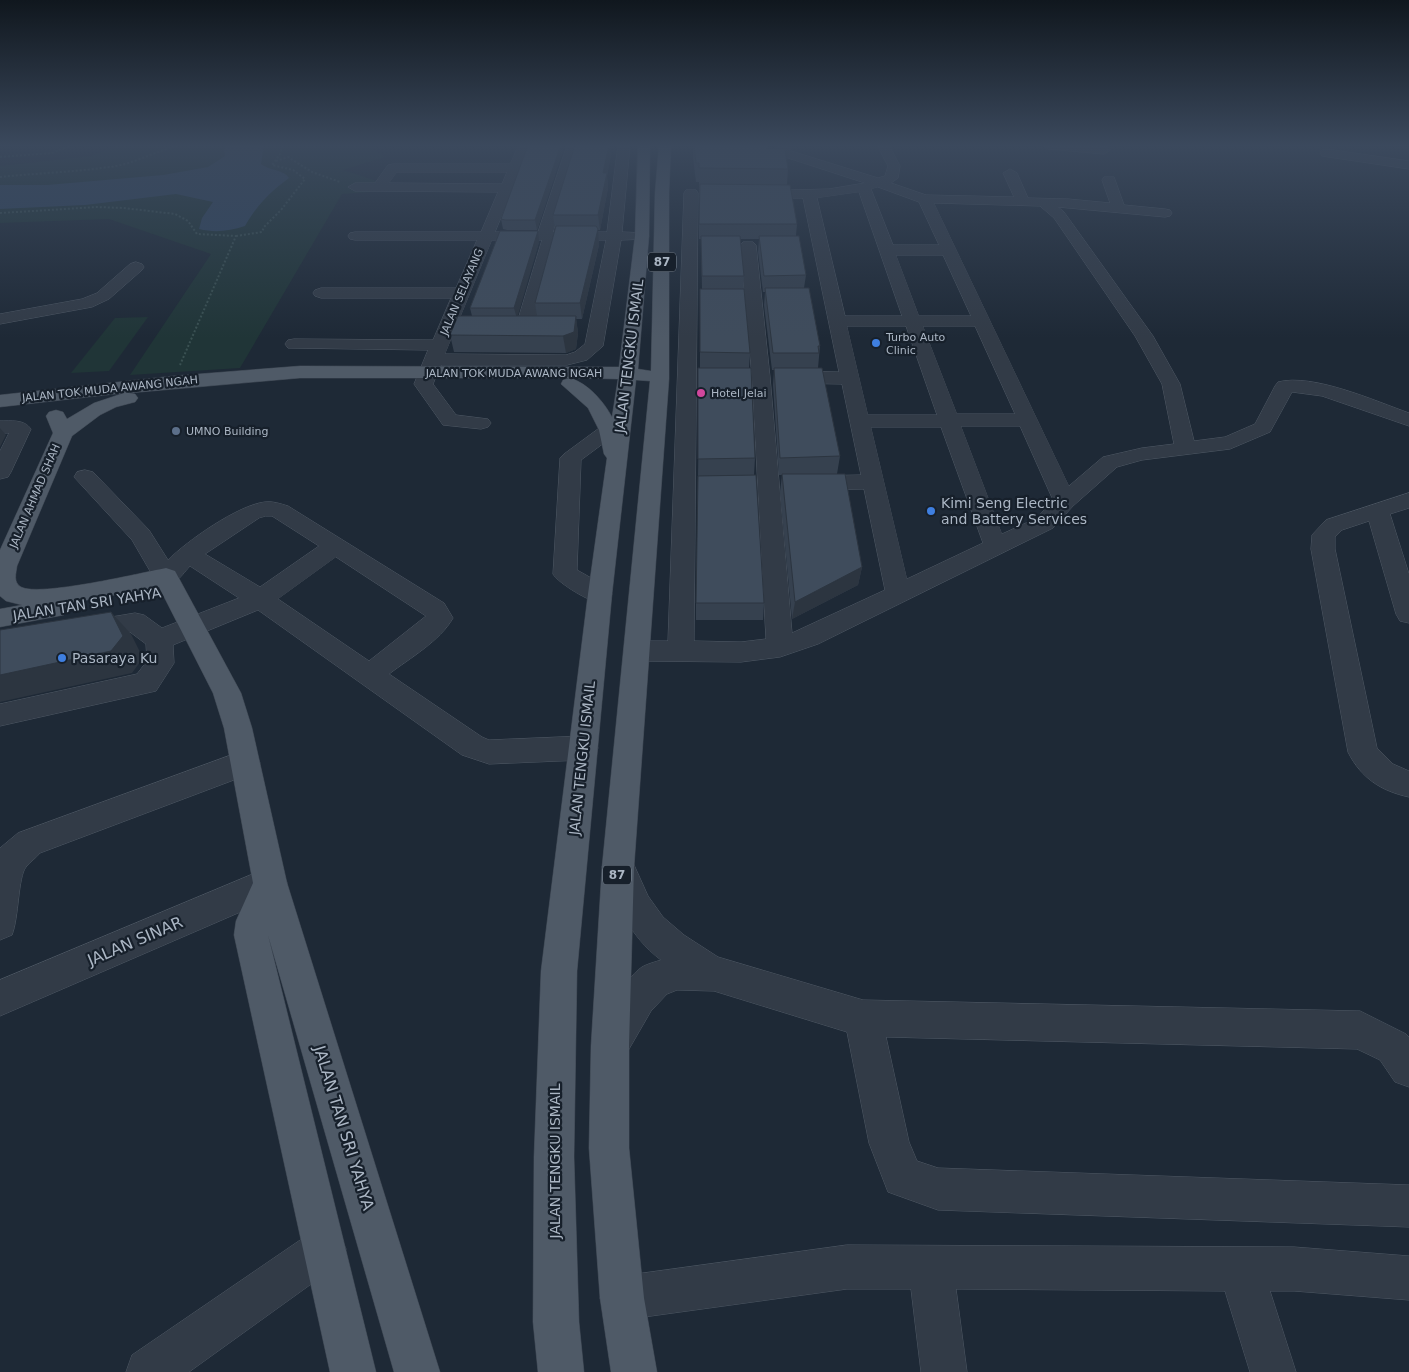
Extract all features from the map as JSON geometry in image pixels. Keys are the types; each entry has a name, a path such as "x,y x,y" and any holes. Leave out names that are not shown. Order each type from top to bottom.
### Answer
{"main road":[{"name":"JALAN TENGKU ISMAIL","path":"561,1372 556,1322 554,1157 558,981 600,594 635,316 643,209"},
{"name":"JALAN TENGKU ISMAIL","path":"634,1372 622,1298 609,1148 610,1046 618,867 650,482 684,378 662,286 678,209"},
{"path":"638,286 662,286"},
{"path":"543,373 586,368 600,364 618,351 635,316"},
{"name":"JALAN TOK MUDA AWANG NGAH","path":"2,401 173,382 300,372 431,365 628,379"},
{"name":"JALAN TOK MUDA AWANG NGAH","path":"63,433 83,416 99,406 119,400 168,391 295,384 431,365 570,384 628,379 684,378"},
{"path":"570,384 596,404 609,430 616,462"},
{"name":"JALAN AHMAD SHAH","path":"2,401 28,402 53,412 59,419 63,433 3,569"},
{"path":"608,529 626,488 634,484 650,482"},
{"name":"JALAN TAN SRI YAHYA","path":"3,569 3,579 7,588 15,595 31,598 50,598 170,584"},
{"name":"JALAN TAN SRI YAHYA","path":"0,618 170,584"},
{"name":"JALAN TAN SRI YAHYA","path":"170,584 227,693 246,763 270,883 417,1372"},
{"path":"270,883 253,921 251,935 353,1372"}],"street":[{"name":"JALAN SELAYANG","path":"431,365 498,209"},
{"path":"525,326 555,209"},
{"path":"294,344 431,365 567,360 582,356 594,346 589,326 614,236 616,209"},
{"name":"JALAN TENGKU ISMAIL","path":"680,652 693,485 684,378 697,299 699,245 687,209"},
{"path":"810,209 811,246 832,298 898,593"},
{"path":"877,209 887,250 996,548"},
{"path":"930,209 1065,501"},
{"path":"1051,209 1059,216 1144,336 1171,384 1185,448"},
{"path":"1119,209 1165,213"},
{"path":"355,236 642,236"},
{"path":"729,245 766,246"},
{"path":"748,245 753,298 752,378 757,484 780,647"},
{"path":"887,250 948,250"},
{"path":"0,319 86,303 103,296 136,266"},
{"path":"321,293 462,293"},
{"path":"734,298 773,298"},
{"path":"812,298 832,298"},
{"path":"837,321 981,321"},
{"path":"448,326 467,326"},
{"path":"506,326 543,326"},
{"path":"431,365 450,421 481,423"},
{"path":"752,378 850,378"},
{"path":"637,651 741,652 780,647 809,637 1045,523 1065,501 1110,462 1142,454 1230,442 1262,428 1281,390 1285,386 1293,385 1318,389 1409,420"},
{"path":"860,421 1027,420"},
{"path":"0,427 16,427 21,429 0,472"},
{"path":"600,594 564,574 571,458 609,430"},
{"path":"85,477 141,535 170,584 188,554 251,513 272,508 435,609 440,618 430,629 371,674"},
{"path":"757,484 873,482"},
{"path":"1409,500 1334,525 1324,535 1323,549 1364,752 1372,766 1389,778 1409,784"},
{"path":"1377,510 1409,614"},
{"path":"159,640 260,599 336,546"},
{"path":"188,554 260,599 371,674 472,746 489,752 583,748"},
{"path":"0,715 146,683 161,663 159,640 135,622 58,635"},
{"path":"0,923 5,878 11,859 29,843 246,763"},
{"path":"618,867 635,904 652,930 714,974"},
{"name":"JALAN SINAR","path":"0,998 270,883"},
{"path":"610,1046 638,998 655,980 677,972 714,974 863,1018 1360,1030 1393,1047 1409,1068"},
{"path":"863,1018 889,1143 903,1178 938,1190 1409,1206"},
{"path":"153,1371 324,1249"},
{"path":"622,1298 847,1267 1294,1268 1409,1278"},
{"path":"931,1268 944,1372"},
{"path":"1240,1268 1273,1372"}],"path":[{"path":"0,213 64,209"},
{"path":"133,209 175,214 188,221 196,234 236,236 262,232 282,209"},
{"path":"173,382 236,236"}],"green space":[{"path":"0,209 333,209 240,368 130,375 211,254 109,219 0,223"},
{"path":"148,317 109,371 71,373 115,318"}],"water":[{"path":"208,209 256,209 245,226 228,230 199,229 202,218"}],"building":[{"path":"505,209 539,209 535,220 501,219"},
{"path":"555,209 599,209 598,215 553,215"},
{"path":"699,209 794,209 797,224 699,224"},
{"path":"556,226 596,226 598,229 580,303 535,303"},
{"path":"500,231 538,231 514,308 470,308"},
{"path":"701,236 740,236 744,276 702,276"},
{"path":"759,236 799,236 806,275 764,276"},
{"path":"765,288 809,288 820,346 818,346 819,353 773,353"},
{"path":"700,289 744,289 750,353 700,352"},
{"path":"458,316 576,316 574,332 563,336 450,335"},
{"path":"698,368 751,368 755,458 698,459"},
{"path":"774,368 822,368 840,456 780,458"},
{"path":"782,474 845,474 862,567 795,602"},
{"path":"756,475 764,603 696,603 698,476"},
{"path":"111,612 123,636 111,651 0,675 0,630"}],"place":[{"name":"Turbo Auto Clinic","path":"876,343"},
{"name":"Hotel Jelai","path":"701,393"},
{"name":"UMNO Building","path":"176,431"},
{"name":"Kimi Seng Electric and Battery Services","path":"931,511"},
{"name":"Pasaraya Ku","path":"62,658"}]}
